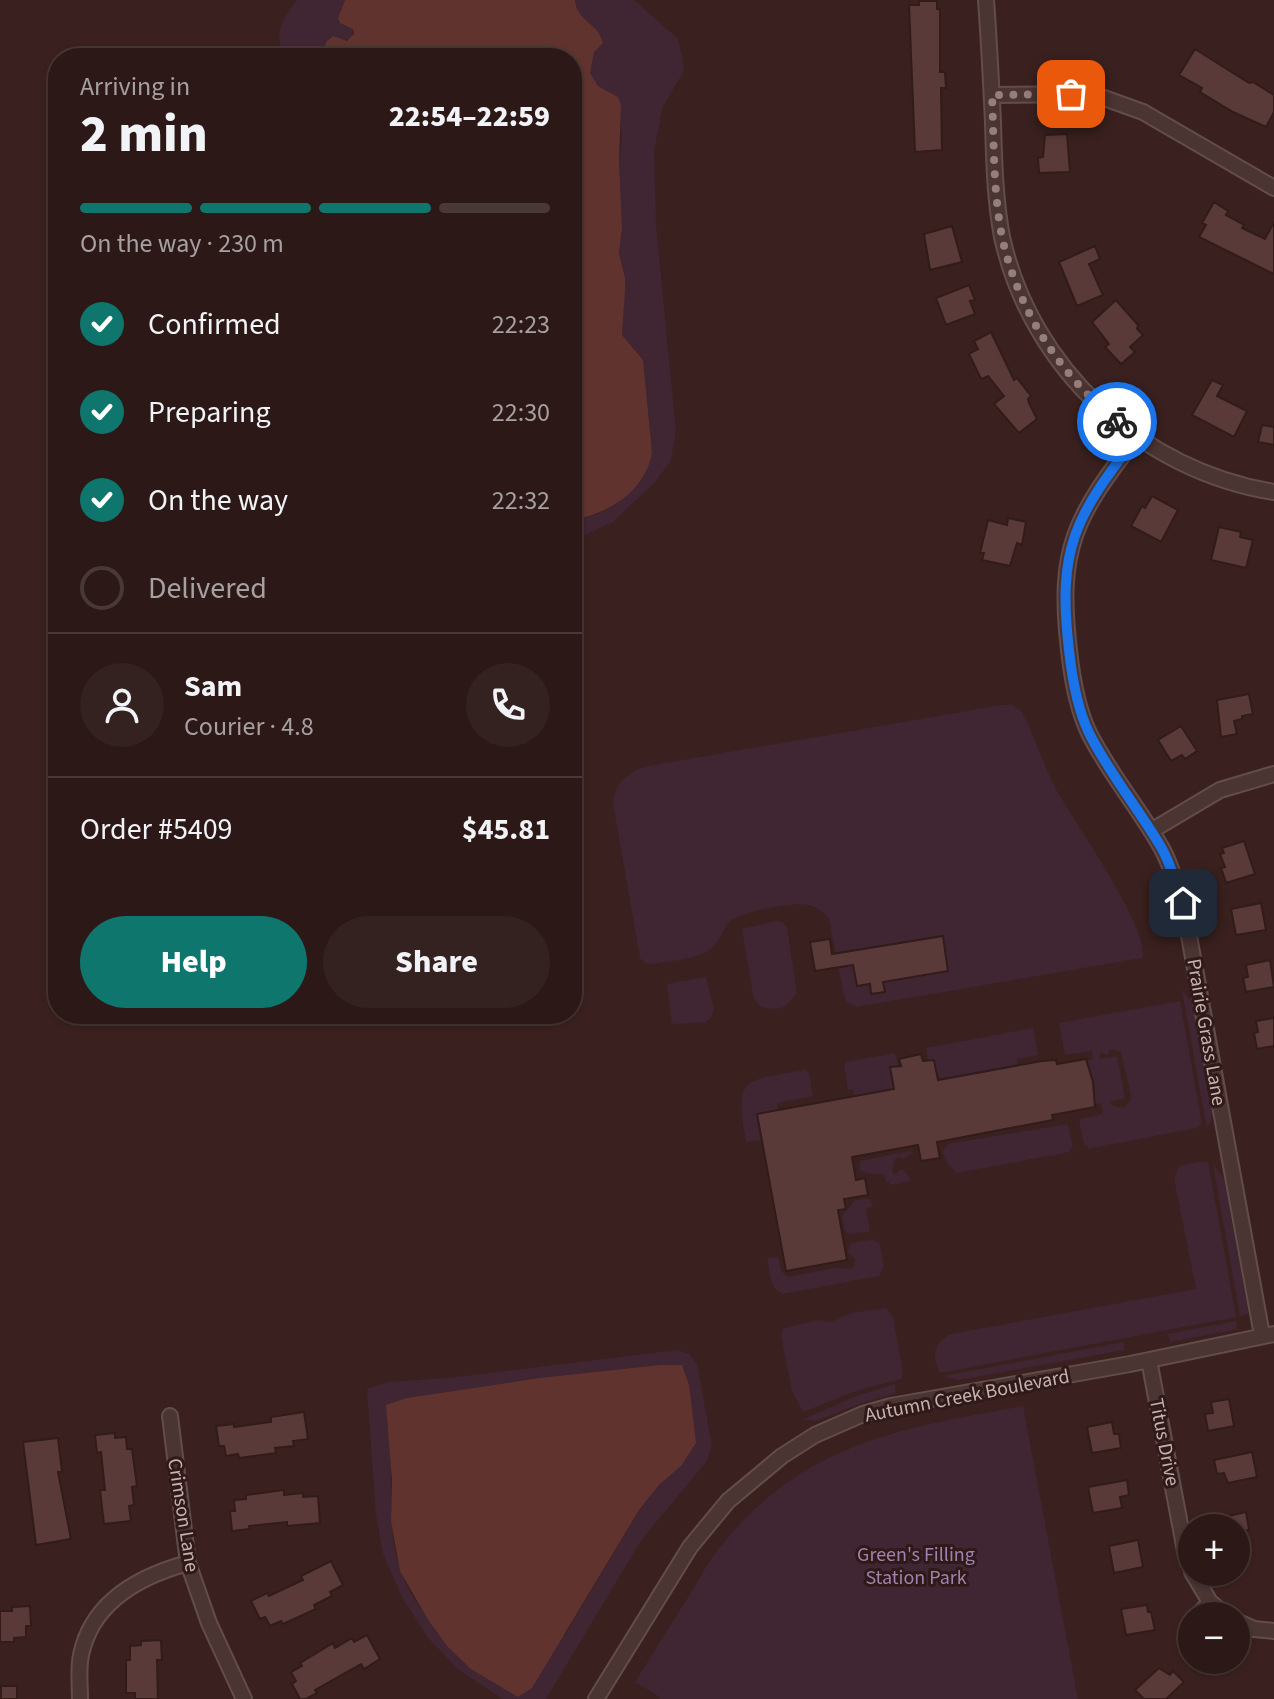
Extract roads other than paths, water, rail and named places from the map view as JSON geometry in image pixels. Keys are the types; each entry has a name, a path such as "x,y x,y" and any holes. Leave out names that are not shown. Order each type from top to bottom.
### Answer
{"street":[{"path":"986,0 995,168 1003,238 1023,301 1043,338 1070,378 1136,438 1203,473 1247,488 1274,492"},
{"path":"992,95 1093,94 1143,112 1274,188"},
{"name":"Prairie Grass Lane","path":"1136,438 1105,478 1081,518 1066,570 1064,608 1070,662 1078,705 1087,729 1163,849 1183,903 1268,1334"},
{"path":"1151,831 1220,790 1274,774"},
{"name":"Autumn Creek Boulevard","path":"596,1699 707,1524 756,1476 815,1435 863,1414 891,1406 1149,1360 1268,1334"},
{"name":"Titus Drive","path":"1149,1360 1178,1514"},
{"name":"Crimson Lane","path":"170,1416 188,1563 209,1623 244,1699"},
{"path":"80,1699 80,1658 98,1614 128,1587 157,1571 188,1563"},
{"name":"Titus Drive","path":"1200,1586 1210,1602"},
{"path":"1250,1625 1274,1631"}],"park label":[{"name":"Green's Filling Station Park","path":"916,1566"}]}
